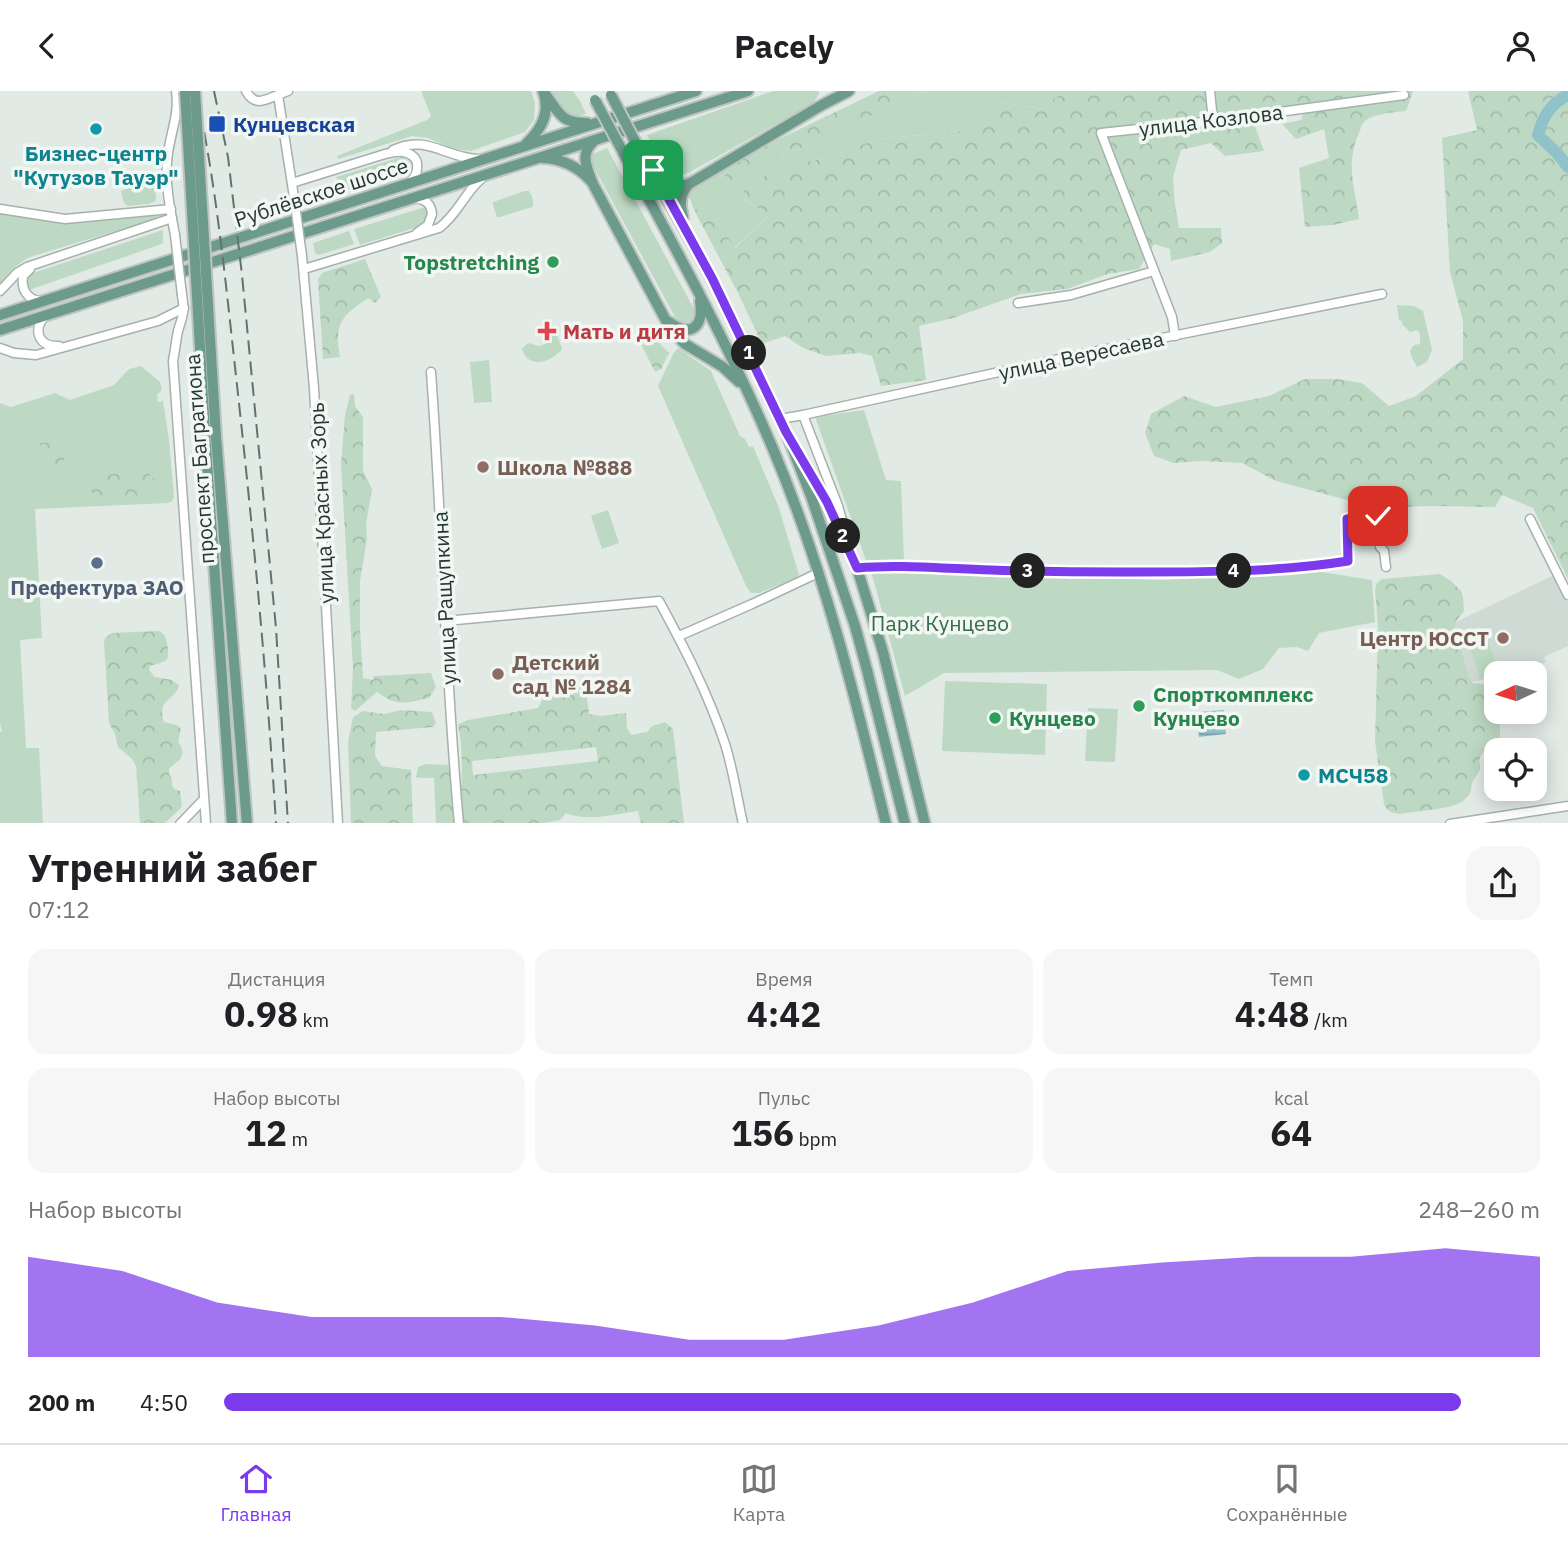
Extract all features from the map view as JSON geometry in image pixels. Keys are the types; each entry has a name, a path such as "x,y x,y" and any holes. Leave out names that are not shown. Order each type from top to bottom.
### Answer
{"main road":[{"name":"проспект Багратиона","path":"185,91 232,823"},
{"name":"проспект Багратиона","path":"195,91 216,437 247,823"},
{"path":"543,91 566,121 593,123"},
{"path":"522,148 544,119 546,103 543,91"},
{"name":"Рублёвское шоссе","path":"0,315 696,91"},
{"name":"Рублёвское шоссе","path":"0,330 748,91"},
{"path":"822,105 826,91"},
{"path":"653,170 660,179 670,185 679,187 689,184 849,91"},
{"path":"610,93 712,278 786,432 811,496 855,626 905,823"},
{"path":"593,96 698,292 774,450 836,626 886,823"},
{"path":"599,138 586,149 587,168 665,319 679,339 723,367 738,381 750,398"},
{"path":"533,159 545,158 564,162 578,169 593,184"},
{"path":"687,233 681,202 683,191 689,184"},
{"path":"665,319 682,330 695,327 701,316 698,292"},
{"path":"786,432 827,502 857,568 883,652 925,823"}],"street":[{"path":"176,91 177,108 167,164 184,308 173,361 206,823"},
{"path":"246,91 251,99 260,102 288,91"},
{"path":"1210,91 1213,121"},
{"name":"улица Красных Зорь","path":"278,95 304,269 314,388 338,823"},
{"name":"улица Козлова","path":"1154,271 1101,133 1404,95"},
{"path":"292,183 385,154 403,145 418,143 458,156 484,160"},
{"path":"385,154 406,152 417,161 416,176 406,185"},
{"path":"304,269 430,232 447,222 474,184 489,173"},
{"path":"411,198 425,200 432,214 428,225 414,235"},
{"path":"0,209 65,219 171,213"},
{"path":"0,291 17,273 27,267 171,213"},
{"path":"38,264 23,276 23,287 29,298 45,301"},
{"path":"1018,303 1071,295 1154,271 1172,317 1175,336"},
{"name":"улица Вересаева","path":"780,419 1077,355 1382,294"},
{"path":"0,348 14,353 36,355 158,321 184,308"},
{"path":"47,314 39,326 42,341 50,346 72,344"},
{"name":"улица Ращупкина","path":"430,372 459,823"},
{"path":"803,415 838,506 851,553"},
{"path":"857,568 1170,572 1311,567 1348,561 1347,519 1378,516 1380,547 1384,551 1386,568"},
{"path":"1530,519 1568,595"},
{"path":"679,636 818,573"},
{"path":"445,621 659,601 679,636 726,746 743,823"},
{"path":"181,823 204,799"},
{"path":"1457,823 1568,806"}],"shaded area":[{"name":"Центр ЮССТ","path":"1554,575 1568,603 1568,646 1544,657 1546,661 1484,661 1484,680 1440,688 1437,631"}],"green space":[{"path":"421,91 531,91 535,103 534,120 525,132 471,151 454,149 428,138 412,136 338,159 337,156 427,120 431,116"},
{"path":"552,91 573,91 586,114 573,117 563,112"},
{"path":"773,91 819,91 819,94 810,105 690,172 676,177 670,176 647,135"},
{"path":"879,91 928,91 726,183 723,166"},
{"path":"928,91 1065,91 1041,109 999,102 972,130 878,139 822,159 782,166 742,198 769,215 734,248 707,207 694,210 689,196 690,185 723,166 726,183"},
{"path":"1065,91 1413,91 1406,111 1372,117 1362,126 1355,145 1352,166 1359,219 1333,225 1305,227 1299,168 1329,158 1324,129 1296,139 1282,124 1301,120 1306,107 1249,110 1264,151 1225,156 1211,143 1181,150 1173,177 1179,228 1221,228 1222,243 1210,252 1171,261 1170,249 1154,244 1139,269 1108,274 1067,289 1021,294 953,318 919,326 926,380 881,386 872,356 860,353 826,356 803,348 785,336 762,344 694,210 707,207 735,248 769,215 741,197 746,187 782,166 822,159 878,139 972,130 999,102 1041,109"},
{"path":"1468,91 1568,91 1568,579 1533,508 1502,495 1495,507 1377,508 1276,481 1242,463 1174,463 1154,456 1145,433 1151,414 1184,396 1216,407 1269,396 1305,379 1337,379 1362,383 1389,406 1416,396 1463,359 1463,321 1450,272 1442,138 1477,130"},
{"path":"607,148 694,309 692,321 683,323 675,317 591,162 593,154"},
{"path":"401,157 409,161 409,171 342,192 336,177"},
{"path":"155,175 156,201 127,206 121,191 132,187 138,181 137,178"},
{"path":"529,191 531,195 532,207 497,217 493,202"},
{"path":"425,207 428,217 424,225 360,245 354,229"},
{"path":"0,213 74,222 158,214 159,218 30,257 17,265 0,284"},
{"path":"163,230 163,243 156,246 29,290 27,288 26,279 30,274"},
{"path":"349,231 354,244 319,255 315,253 313,243"},
{"path":"365,259 381,297 375,303 368,298 351,310 339,328 340,357 323,359 318,279 322,273"},
{"path":"1397,305 1414,306 1423,311 1432,350 1427,362 1417,367 1410,351 1414,345 1420,344 1420,334 1417,330 1410,332 1402,324"},
{"path":"646,329 669,353 661,369 655,372 636,334"},
{"path":"556,331 562,349 558,354 540,362 529,360 525,356 522,349 527,344 539,346 548,343 547,338"},
{"path":"678,348 711,371 740,436 749,447 753,446 779,508 799,575 796,578 759,593 751,593 746,586 658,386"},
{"path":"489,360 492,402 474,403 470,362"},
{"path":"141,366 160,382 162,390 157,395 158,402 163,401 174,497 168,503 35,509 42,638 20,640 26,748 39,748 43,823 0,823 0,403 11,407 55,393 70,400 114,385 129,369"},
{"path":"354,394 355,406 363,417 363,470 372,489 360,581 363,678 373,680 374,676 431,673 436,687 429,698 407,702 390,700 377,692 355,711 351,708 353,668 341,464 345,415 350,395"},
{"path":"864,410 886,480 901,481 904,562 867,563 815,417"},
{"path":"51,442 65,453 63,464 50,470 39,468 40,443"},
{"path":"118,472 147,472 161,485 159,498 96,502 91,490 100,479"},
{"path":"608,510 619,543 602,549 591,516"},
{"name":"Парк Кунцево","path":"871,571 1164,580 1315,571 1372,580 1375,622 1319,633 1308,651 1297,647 1279,648 1263,669 1239,679 1217,670 944,673 905,696"},
{"path":"1440,574 1461,591 1463,597 1464,611 1456,621 1453,634 1469,678 1473,683 1484,684 1484,725 1500,725 1500,734 1499,738 1484,738 1484,752 1479,760 1479,770 1471,791 1457,804 1396,814 1384,804 1375,741 1378,627 1375,589 1382,579"},
{"path":"159,631 166,640 168,657 150,666 149,670 155,677 172,680 179,685 164,704 162,714 164,722 177,725 181,729 178,742 182,754 169,769 169,774 173,786 180,791 182,805 165,823 140,823 136,766 118,747 109,723 104,642 112,633"},
{"path":"1486,634 1495,661 1484,661 1484,677 1480,678 1467,640"},
{"path":"584,675 589,714 600,716 626,713 627,728 631,735 647,732 652,726 665,722 673,729 684,823 641,823 638,811 592,817 566,813 560,820 543,823 461,823 462,761 458,724 538,708 542,700 559,694 573,695","holes":["596,747 598,761 473,775 472,761"]},
{"name":"Кунцево","path":"945,681 1047,684 1045,755 942,751"},
{"path":"1088,708 1118,709 1115,762 1085,761"},
{"path":"401,710 432,712 436,723 433,727 376,732 375,756 382,766 411,770 413,823 351,823 348,742 353,717 363,711 384,714"},
{"path":"426,764 448,765 453,777 458,823 436,823 434,778 416,777 418,767"}],"water":[{"path":"1224,710 1226,734 1199,737 1196,712"}],"waterway":[{"path":"1568,94 1548,111 1538,135 1568,167"}],"railway":[{"path":"196,91 225,274 259,604 276,823"},
{"path":"214,91 228,157 242,275 276,628 288,823"}],"place":[{"name":"Кунцевская","path":"217,124"},
{"name":"Бизнес-центр \"Кутузов Тауэр\"","path":"96,129"},
{"name":"Topstretching","path":"553,262"},
{"name":"Мать и дитя","path":"547,331"},
{"name":"Школа №888","path":"483,467"},
{"name":"Префектура ЗАО","path":"97,563"},
{"name":"Центр ЮССТ","path":"1503,638"},
{"name":"Детский сад № 1284","path":"498,674"},
{"name":"Спорткомплекс Кунцево","path":"1139,706"},
{"name":"Кунцево","path":"995,718"},
{"name":"МСЧ58","path":"1304,775"}],"route":[{"path":"653,170 712,278 786,432 827,502 857,568 1170,572 1311,567 1348,561 1347,519 1378,516"}]}
